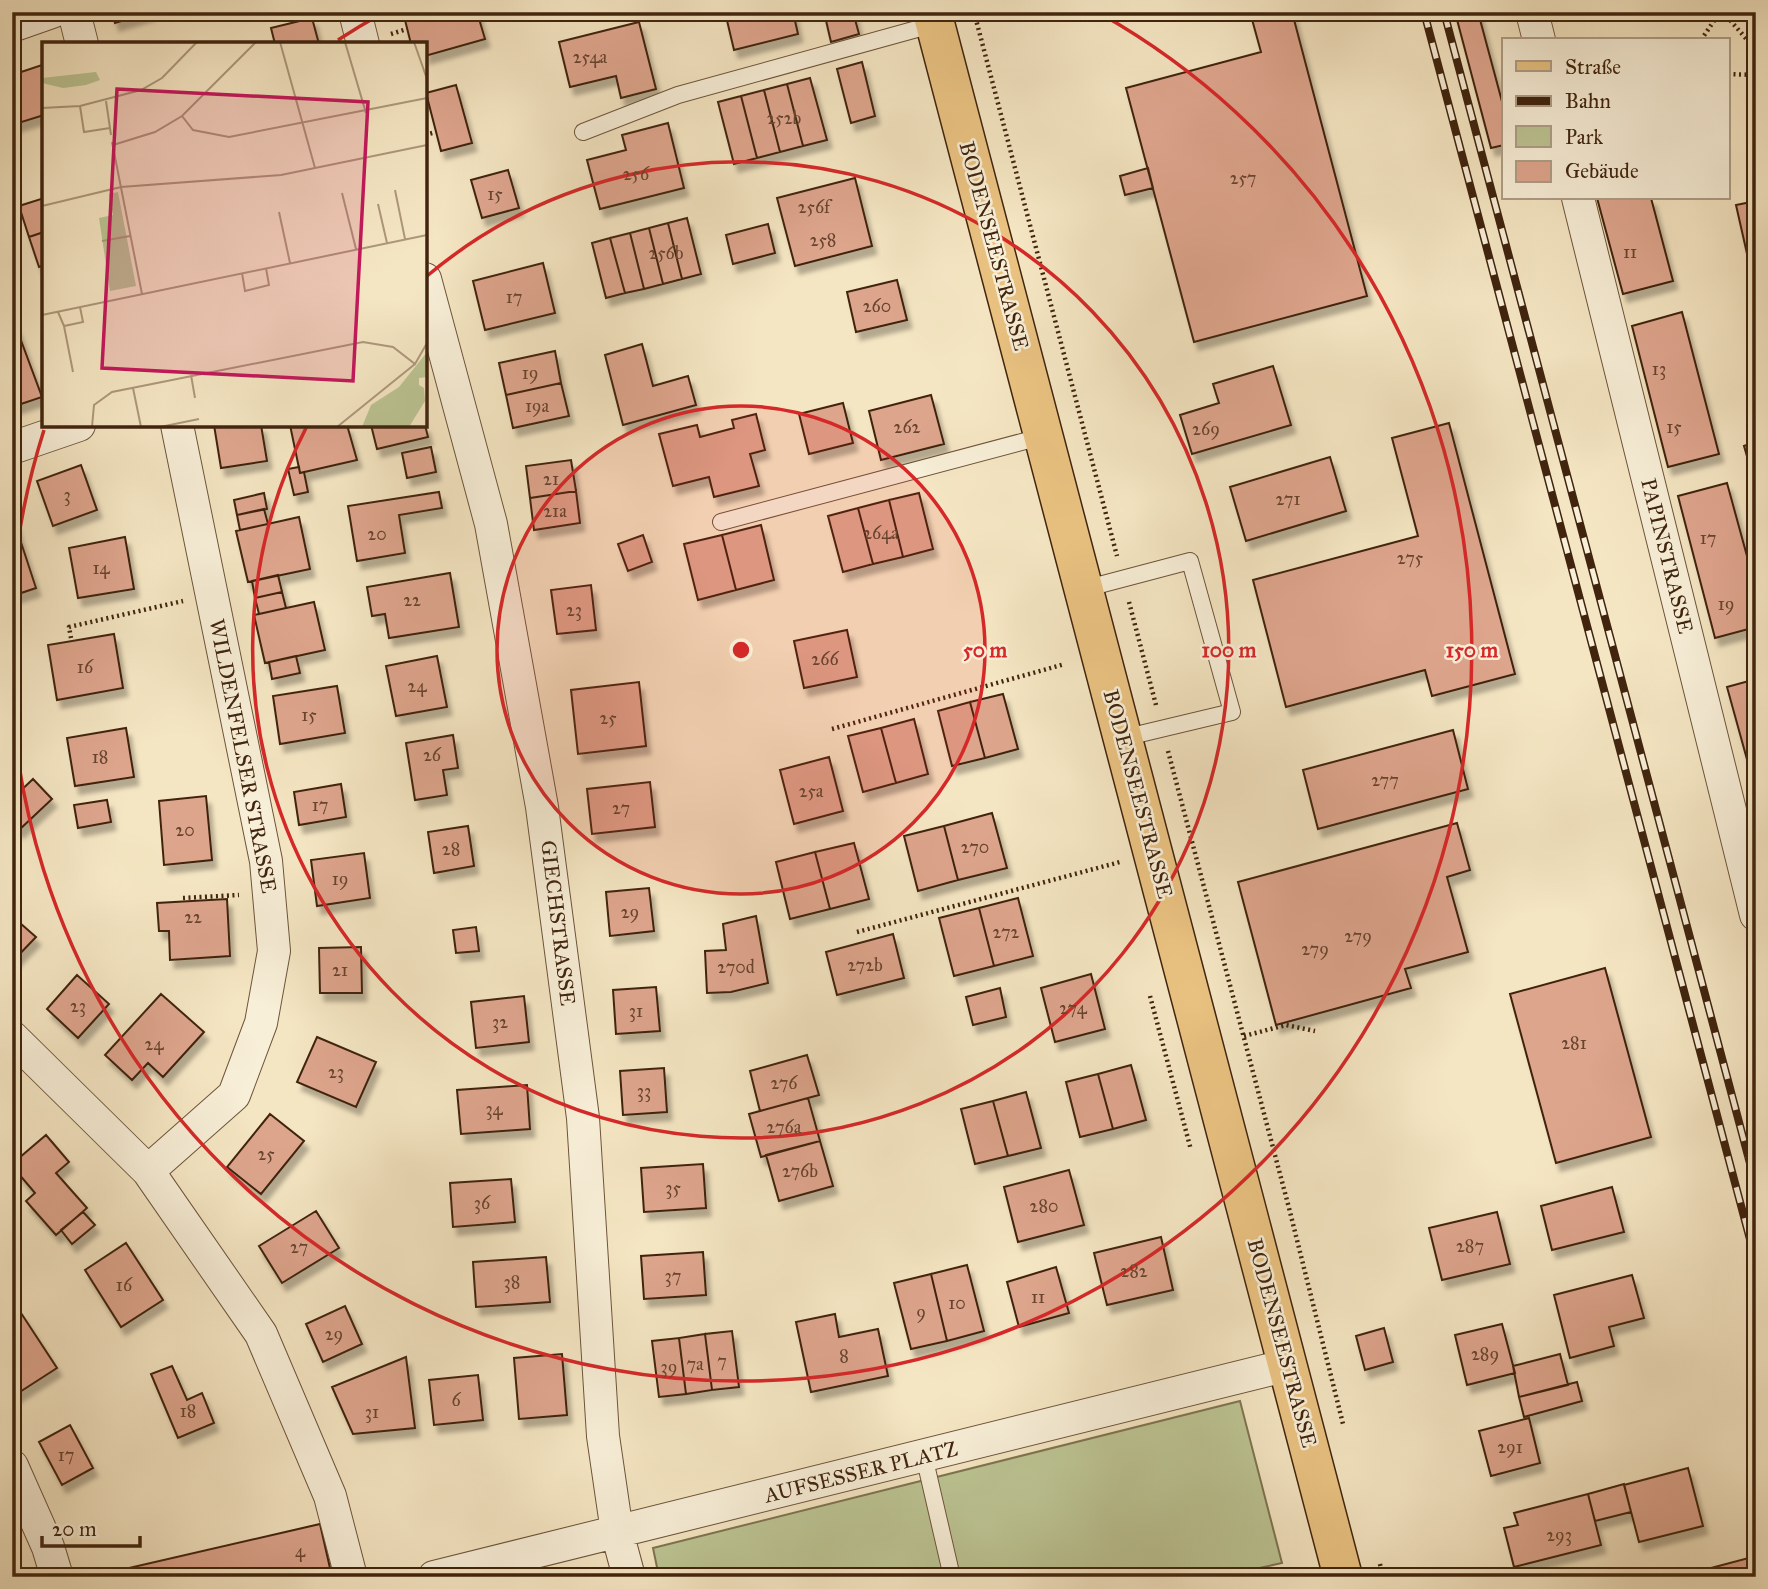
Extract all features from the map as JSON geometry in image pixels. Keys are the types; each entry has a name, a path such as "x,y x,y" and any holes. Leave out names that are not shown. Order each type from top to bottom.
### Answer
{"main road":[{"name":"BODENSEESTRASSE","path":"934,18 1343,1577"}],"street":[{"path":"12,26 52,12"},
{"path":"74,12 82,42"},
{"path":"355,12 362,42"},
{"path":"1532,12 1538,38"},
{"name":"PAPINSTRASSE","path":"1578,200 1756,915"},
{"name":"GIECHSTRASSE","path":"428,299 491,524 542,807 583,1118 603,1436 617,1532 629,1577"},
{"path":"12,448 73,427"},
{"name":"WILDENFELSER STRASSE","path":"148,1171 234,1095 261,1023 274,951 266,862 177,427"},
{"path":"12,1037 148,1171 261,1334 330,1496 351,1577"},
{"name":"AUFSESSER PLATZ","path":"434,1577 1288,1365"},
{"path":"12,1466 48,1547 57,1577"}],"lane":[{"path":"583,132 678,95 934,18"},
{"path":"721,522 1044,436"},
{"path":"1084,589 1190,561 1232,712 1124,738"},
{"path":"924,1456 952,1577"}],"path":[{"path":"974,12 1289,1208 1344,1427"},
{"path":"1702,38 1722,12 1756,50"},
{"path":"1730,74 1756,75"},
{"path":"427,134 436,132"},
{"path":"71,638 69,626 212,595"},
{"path":"832,729 1065,664"},
{"path":"857,932 1153,853"},
{"path":"183,898 270,894"},
{"path":"1244,1036 1286,1025 1315,1031"},
{"path":"1376,1552 1383,1577"}],"green space":[{"path":"1240,1401 1282,1563 1218,1577 802,1577 800,1573 786,1577 659,1577 653,1548"}],"building":[{"path":"112,12 151,12 115,23"},
{"path":"417,12 477,12 485,39 427,55 427,42 410,42 404,16"},
{"path":"725,12 793,12 798,34 734,50"},
{"path":"824,12 853,12 859,34 831,42"},
{"path":"1250,12 1292,12 1367,296 1194,342 1126,88 1261,52"},
{"path":"1455,12 1478,12 1502,102 1502,145 1491,148"},
{"path":"312,18 318,42 274,42 271,28"},
{"path":"639,22 656,89 621,98 616,76 570,87 559,42"},
{"path":"862,62 875,116 851,123 837,69"},
{"path":"42,65 42,116 12,125 12,75"},
{"path":"810,78 827,140 803,146 787,84"},
{"path":"787,84 803,146 780,152 764,90"},
{"path":"456,85 472,143 441,151 427,93"},
{"path":"764,90 780,152 757,158 741,96"},
{"path":"741,96 757,158 734,164 718,102"},
{"path":"668,123 684,188 600,209 587,160 626,150 622,135"},
{"path":"1148,168 1153,188 1125,195 1120,176"},
{"path":"508,170 519,208 482,218 471,180"},
{"path":"855,178 872,246 795,266 777,198"},
{"path":"42,199 42,233 29,237 19,206"},
{"path":"1598,200 1652,200 1673,281 1623,294"},
{"path":"1756,201 1756,266 1750,267 1736,205"},
{"path":"687,218 701,274 682,279 668,223"},
{"path":"668,223 682,279 663,284 649,228"},
{"path":"768,224 775,253 733,264 726,235"},
{"path":"649,228 663,284 644,289 630,233"},
{"path":"42,233 42,266 39,267 29,237"},
{"path":"630,233 644,289 625,293 610,238"},
{"path":"610,238 625,293 606,298 592,243"},
{"path":"543,263 555,313 485,330 473,281"},
{"path":"897,280 907,320 856,332 847,292"},
{"path":"1682,312 1719,454 1668,467 1632,326"},
{"path":"16,327 42,397 12,407 12,328"},
{"path":"642,344 653,386 688,376 696,405 623,425 605,355"},
{"path":"555,351 561,383 506,395 499,363"},
{"path":"1273,366 1291,425 1192,454 1180,415 1219,403 1213,384"},
{"path":"561,383 569,416 513,428 506,395"},
{"path":"931,395 944,444 881,460 869,411"},
{"path":"843,403 853,443 809,454 799,414"},
{"path":"756,414 765,450 750,454 759,486 714,497 709,477 673,486 659,434 697,425 700,437 734,428 732,420"},
{"path":"1449,423 1515,674 1432,696 1425,670 1286,707 1253,580 1418,536 1392,438"},
{"path":"214,427 261,427 267,461 221,468"},
{"path":"290,427 348,427 357,460 300,473"},
{"path":"372,427 426,427 428,437 377,449"},
{"path":"1756,442 1756,476 1753,477 1744,446"},
{"path":"431,447 436,472 407,478 402,453"},
{"path":"1330,457 1346,511 1246,541 1230,487"},
{"path":"571,460 576,491 530,498 526,466"},
{"path":"81,465 97,510 53,526 37,481"},
{"path":"299,467 300,473 304,472 308,492 294,495 288,469"},
{"path":"1727,483 1756,589 1756,627 1715,638 1678,496"},
{"path":"576,491 580,523 534,530 530,498"},
{"path":"439,492 442,508 399,515 405,553 357,561 348,506"},
{"path":"264,493 267,509 237,515 234,500"},
{"path":"919,493 933,549 903,557 889,500"},
{"path":"889,500 903,557 873,564 858,508"},
{"path":"858,508 873,564 843,572 828,516"},
{"path":"264,509 268,524 240,530 237,515"},
{"path":"12,515 36,588 12,596"},
{"path":"299,517 310,569 248,582 236,531"},
{"path":"761,525 774,580 736,590 722,535"},
{"path":"643,535 652,562 628,571 618,544"},
{"path":"722,535 736,590 698,600 684,544"},
{"path":"125,537 134,589 78,598 69,548"},
{"path":"450,573 459,627 389,638 385,614 372,616 367,587"},
{"path":"278,575 282,592 255,598 252,581"},
{"path":"591,585 596,630 557,634 551,590"},
{"path":"282,592 286,608 259,614 255,598"},
{"path":"314,602 325,650 265,663 254,615"},
{"path":"847,630 857,677 804,688 794,641"},
{"path":"114,634 123,688 57,700 48,645"},
{"path":"296,656 300,673 272,679 269,662"},
{"path":"437,656 447,707 396,716 386,666"},
{"path":"1756,679 1756,792 1727,687"},
{"path":"639,682 646,746 578,754 571,690"},
{"path":"337,686 345,733 280,744 273,696"},
{"path":"1003,694 1018,749 985,758 970,702"},
{"path":"970,702 985,758 952,766 938,711"},
{"path":"914,719 928,774 896,783 881,728"},
{"path":"126,728 134,777 75,786 67,738"},
{"path":"881,728 896,783 863,792 848,736"},
{"path":"1453,730 1468,789 1318,829 1303,770"},
{"path":"453,735 458,768 443,770 447,795 415,800 406,743"},
{"path":"829,757 843,811 794,824 780,770"},
{"path":"33,779 52,799 19,830 12,823 12,799"},
{"path":"650,782 655,827 592,834 587,789"},
{"path":"341,784 346,817 299,825 294,792"},
{"path":"206,796 212,860 164,865 159,801"},
{"path":"107,800 111,822 78,828 74,805"},
{"path":"992,813 1007,868 958,880 944,826"},
{"path":"1457,823 1470,870 1447,877 1468,952 1405,969 1411,988 1276,1025 1238,882"},
{"path":"468,826 474,866 434,873 428,832"},
{"path":"944,826 958,880 918,891 904,836"},
{"path":"854,843 869,899 830,909 815,852"},
{"path":"815,852 830,909 790,919 776,862"},
{"path":"364,853 370,898 317,906 311,860"},
{"path":"649,888 654,931 610,936 606,892"},
{"path":"1018,898 1033,956 994,966 979,908"},
{"path":"227,899 230,956 170,960 169,931 159,931 157,903"},
{"path":"979,908 994,966 954,976 939,918"},
{"path":"12,916 36,937 12,962"},
{"path":"756,916 768,983 731,992 707,993 705,951 726,950 723,924"},
{"path":"476,927 479,951 456,953 453,930"},
{"path":"893,934 904,978 837,995 826,952"},
{"path":"361,947 362,993 320,993 319,948"},
{"path":"1605,968 1651,1137 1556,1163 1510,994"},
{"path":"1091,974 1105,1029 1055,1042 1041,988"},
{"path":"77,975 109,1004 78,1038 47,1009"},
{"path":"656,987 660,1031 616,1034 613,990"},
{"path":"1000,988 1006,1017 973,1025 966,997"},
{"path":"161,994 204,1032 163,1077 148,1063 132,1080 105,1055"},
{"path":"524,996 529,1042 476,1048 471,1002"},
{"path":"317,1037 376,1062 356,1107 297,1082"},
{"path":"807,1055 819,1095 760,1111 750,1071"},
{"path":"1131,1065 1146,1120 1113,1129 1098,1074"},
{"path":"664,1068 667,1112 623,1115 620,1071"},
{"path":"1098,1074 1113,1129 1080,1137 1066,1082"},
{"path":"527,1085 530,1129 461,1134 457,1090"},
{"path":"1026,1092 1041,1148 1008,1156 993,1101"},
{"path":"808,1098 820,1141 761,1157 749,1114"},
{"path":"993,1101 1008,1156 975,1164 961,1109"},
{"path":"270,1114 304,1141 261,1194 227,1167"},
{"path":"46,1135 69,1162 56,1173 87,1208 56,1235 26,1201 35,1193 12,1166"},
{"path":"820,1141 833,1186 779,1201 766,1155"},
{"path":"703,1164 706,1208 644,1212 641,1168"},
{"path":"1069,1170 1084,1225 1018,1242 1004,1187"},
{"path":"511,1179 515,1222 453,1227 450,1183"},
{"path":"1612,1187 1624,1232 1552,1250 1541,1206"},
{"path":"316,1211 339,1248 282,1283 259,1246"},
{"path":"83,1212 95,1225 72,1244 61,1230"},
{"path":"1497,1212 1510,1264 1442,1280 1429,1228"},
{"path":"1161,1237 1173,1290 1107,1305 1094,1253"},
{"path":"126,1243 163,1300 121,1327 85,1270"},
{"path":"703,1252 706,1295 644,1299 641,1256"},
{"path":"546,1257 550,1302 476,1307 473,1262"},
{"path":"967,1265 984,1331 947,1341 931,1274"},
{"path":"1056,1267 1069,1313 1019,1327 1007,1282"},
{"path":"931,1274 947,1341 911,1349 894,1283"},
{"path":"1632,1275 1644,1318 1609,1327 1614,1346 1570,1358 1554,1295"},
{"path":"345,1306 362,1344 323,1362 306,1324"},
{"path":"21,1313 57,1368 12,1397 12,1319"},
{"path":"835,1314 839,1337 878,1329 888,1376 811,1392 796,1322"},
{"path":"1502,1324 1515,1373 1467,1385 1455,1335"},
{"path":"1384,1328 1393,1362 1365,1370 1356,1336"},
{"path":"732,1331 739,1387 712,1390 705,1334"},
{"path":"705,1334 712,1390 686,1394 679,1338"},
{"path":"679,1338 686,1394 659,1397 652,1341"},
{"path":"562,1354 567,1415 519,1419 514,1358"},
{"path":"1560,1354 1568,1385 1519,1397 1513,1366"},
{"path":"406,1357 415,1428 353,1434 332,1387"},
{"path":"172,1366 187,1400 202,1393 214,1423 178,1438 151,1374"},
{"path":"478,1375 483,1420 434,1425 429,1380"},
{"path":"1577,1382 1582,1401 1524,1417 1519,1397"},
{"path":"1529,1418 1540,1463 1491,1476 1479,1431"},
{"path":"70,1425 93,1468 62,1485 39,1442"},
{"path":"1688,1468 1703,1526 1639,1542 1624,1485"},
{"path":"1624,1484 1631,1512 1595,1521 1588,1494"},
{"path":"1588,1494 1601,1545 1514,1567 1504,1528 1518,1525 1514,1513"},
{"path":"320,1524 332,1577 90,1577"},
{"path":"1756,1556 1756,1577 1713,1577 1711,1568"}],"railway":[{"path":"1424,12 1756,1262"},
{"path":"1444,12 1756,1186"}]}
